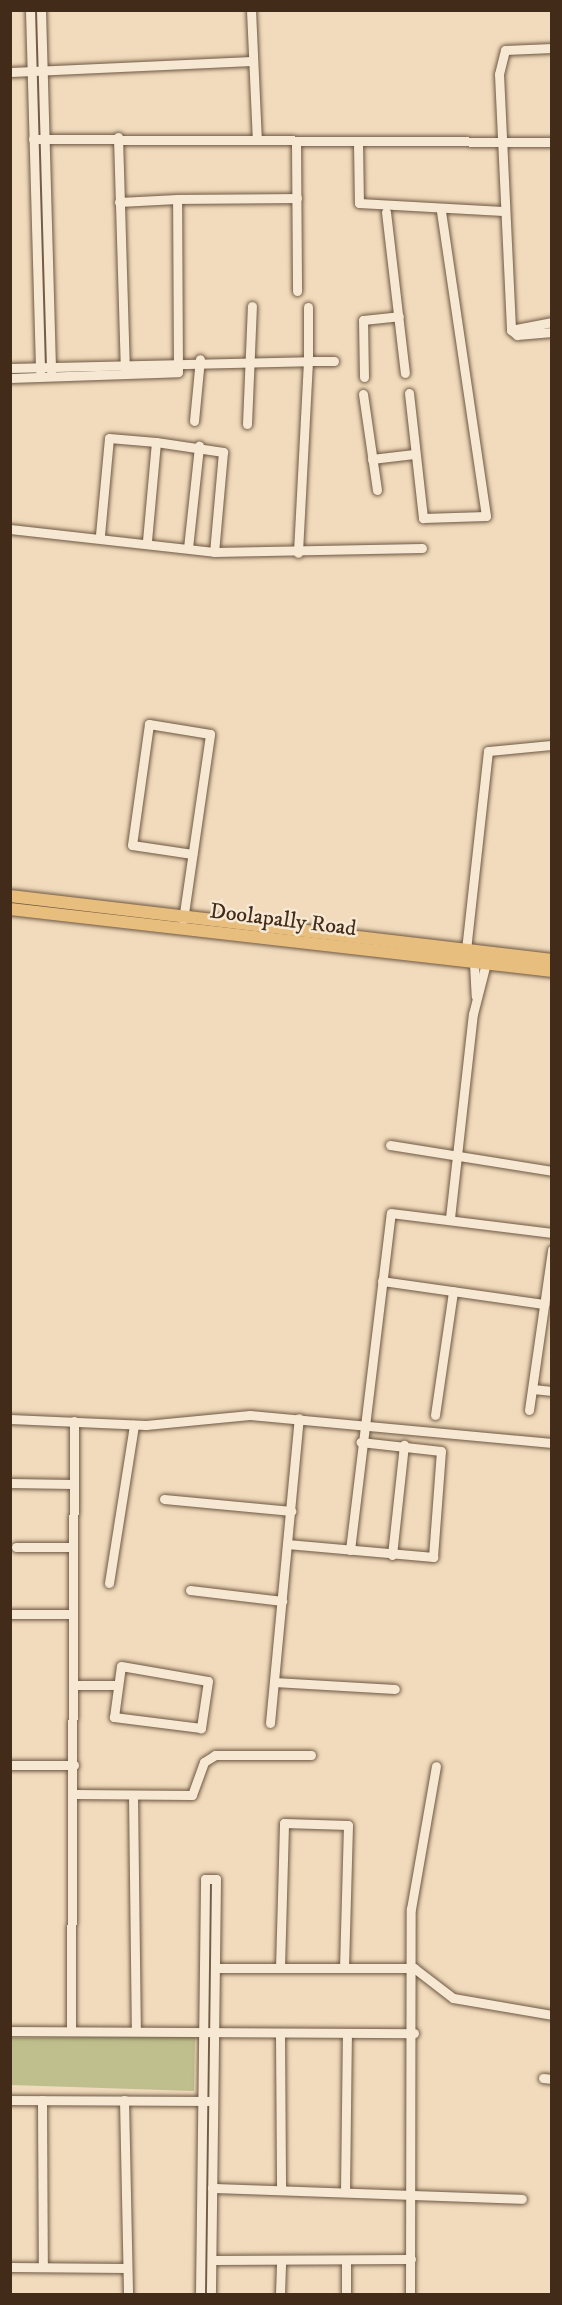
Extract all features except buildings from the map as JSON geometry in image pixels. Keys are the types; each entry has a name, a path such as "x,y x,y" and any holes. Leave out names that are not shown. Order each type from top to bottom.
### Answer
{"main road":[{"path":"10,896 183,920 552,960"},
{"name":"Doolapally Road","path":"10,909 552,971"}],"street":[{"path":"30,10 38,294 46,372"},
{"path":"41,10 49,293 46,372"},
{"path":"251,10 257,140"},
{"path":"514,332 503,211 500,52 552,48"},
{"path":"10,72 253,61"},
{"path":"33,139 118,137 500,145 552,142"},
{"path":"118,137 125,368"},
{"path":"297,141 297,291"},
{"path":"358,142 356,198 386,208 503,211"},
{"path":"119,202 297,198"},
{"path":"177,199 178,368"},
{"path":"386,208 405,373"},
{"path":"409,393 414,454 423,518 486,516 441,210"},
{"path":"38,294 49,293"},
{"path":"246,424 252,306"},
{"path":"298,553 308,361 308,307"},
{"path":"364,377 363,320 399,316"},
{"path":"514,332 552,322"},
{"path":"514,332 552,332"},
{"path":"194,421 200,359"},
{"path":"10,378 46,372 178,368 200,359 334,361"},
{"path":"10,368 46,372"},
{"path":"363,394 377,490"},
{"path":"100,535 109,438 217,448 224,457 214,552"},
{"path":"147,541 156,442"},
{"path":"188,548 199,446"},
{"path":"372,459 414,454"},
{"path":"10,529 100,535 214,552 298,553 422,548"},
{"path":"183,920 210,734 149,724 132,845 192,854"},
{"path":"466,950 488,751 552,745"},
{"path":"450,1218 480,963"},
{"path":"390,1145 458,1159 552,1171"},
{"path":"350,1550 363,1425 391,1213 450,1218 552,1233"},
{"path":"529,1410 552,1250"},
{"path":"382,1281 544,1304"},
{"path":"435,1415 453,1291"},
{"path":"533,1389 552,1391"},
{"path":"10,1419 134,1425 250,1415 552,1443"},
{"path":"270,1723 299,1418"},
{"path":"71,2030 74,1794 72,1614 74,1421"},
{"path":"109,1583 134,1425"},
{"path":"287,1544 433,1557 441,1451 404,1445 361,1442"},
{"path":"392,1555 404,1445"},
{"path":"10,1483 73,1484"},
{"path":"164,1499 291,1511"},
{"path":"16,1547 73,1547"},
{"path":"190,1590 282,1601"},
{"path":"10,1614 72,1614"},
{"path":"121,1666 208,1681 201,1728 114,1717 118,1685 121,1666"},
{"path":"274,1682 395,1689"},
{"path":"73,1685 118,1685"},
{"path":"74,1794 192,1795 204,1762 215,1755 311,1755"},
{"path":"10,1765 74,1765"},
{"path":"410,2295 415,1867 436,1766"},
{"path":"133,1795 136,2029"},
{"path":"280,1968 284,1823 348,1825 344,1968"},
{"path":"200,2295 202,2102 200,2029 205,1879 216,1879 211,2295"},
{"path":"215,1968 414,1968 453,1998 552,2014"},
{"path":"10,2031 213,2029 280,2034 414,2033"},
{"path":"345,2193 347,2033"},
{"path":"280,2034 281,2190"},
{"path":"10,2100 214,2101"},
{"path":"42,2100 43,2267"},
{"path":"124,2100 128,2295"},
{"path":"212,2188 522,2199"},
{"path":"212,2260 411,2259"},
{"path":"280,2295 281,2260"},
{"path":"346,2260 346,2295"},
{"path":"10,2268 127,2268"}],"green space":[{"path":"195,2036 194,2091 11,2085 11,2038"}]}
